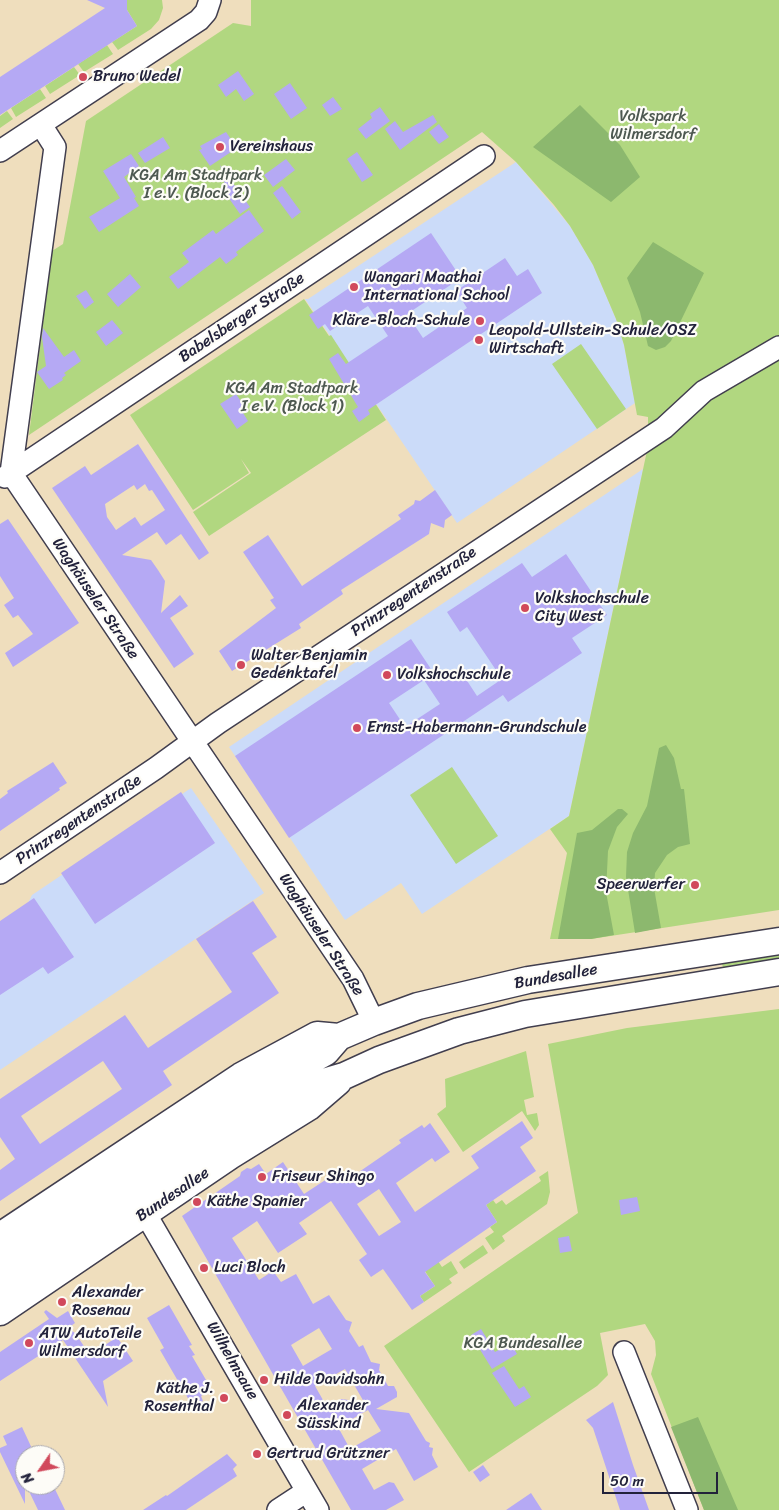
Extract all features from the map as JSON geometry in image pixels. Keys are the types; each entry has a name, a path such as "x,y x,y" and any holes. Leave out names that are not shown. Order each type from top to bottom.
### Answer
{"main road":[{"name":"Bundesallee","path":"0,1236 241,1076 318,1035 338,1037 418,1006 528,980 779,941"},
{"name":"Bundesallee","path":"0,1287 264,1110 300,1089 344,1076 380,1060 459,1031 525,1014 779,972"},
{"name":"Bundesallee","path":"0,1262 250,1094 326,1052 338,1037"},
{"name":"Bundesallee","path":"0,1312 230,1156 310,1107 344,1076"}],"street":[{"path":"0,151 199,20 206,12 210,0"},
{"path":"5,477 55,147 41,124"},
{"name":"Babelsberger Straße","path":"5,477 484,156"},
{"name":"Prinzregentenstraße","path":"0,873 192,742 664,428 704,391 779,347"},
{"name":"Waghäuseler Straße","path":"5,477 192,742 353,979 374,1022"},
{"name":"Wilhelmsaue","path":"146,1213 318,1510"},
{"path":"624,1352 687,1510"},
{"path":"278,1510 307,1491"}],"shaded area":[{"name":"Leopold-Ullstein-Schule/OSZ Wirtschaft","path":"516,162 570,226 593,265 616,319 624,345 635,403 457,523 305,299 308,299"},
{"name":"Volkshochschule City West","path":"643,469 569,816 422,914 401,883 345,920 229,747"},
{"path":"191,788 264,893 0,1070 0,922 28,903 32,895"}],"green space":[{"path":"127,0 162,0 163,8 159,20 151,29 118,50 112,42 137,26 127,10"},
{"name":"Volkspark Wilmersdorf","path":"251,0 779,0 779,910 591,939 550,939 567,853 550,829 569,816 648,446 648,417 637,415 624,345 616,319 593,265 570,226 554,205 516,162 482,132 29,435 52,251 63,244 86,121 233,23 251,26"},
{"path":"107,45 113,54 84,72 78,64"},
{"path":"74,67 80,75 50,94 45,86"},
{"path":"40,89 46,98 16,117 11,108"},
{"path":"580,105 620,145 640,177 611,202 533,147"},
{"path":"7,111 13,119 0,128 0,116"},
{"path":"653,242 704,273 671,341 665,347 656,350 648,346 640,312 627,278"},
{"name":"KGA Am Stadtpark I e.V. (Block 1)","path":"304,299 329,336 331,335 386,420 209,536 193,512 251,473 241,459 249,473 193,510 130,415"},
{"path":"581,344 626,409 597,429 552,364"},
{"path":"666,745 674,758 681,789 684,789 690,844 678,847 667,855 655,873 654,888 661,928 635,933 626,877 627,852 633,833 647,806 659,748"},
{"path":"452,767 498,836 456,864 410,795"},
{"path":"618,809 622,809 628,814 617,827 608,851 606,892 614,935 591,939 558,939 577,833 592,830"},
{"path":"779,955 779,960 723,968 722,963"},
{"name":"KGA Bundesallee","path":"779,1009 779,1510 704,1510 651,1374 656,1355 655,1341 645,1324 600,1333 608,1375 597,1386 469,1472 384,1346 578,1213 548,1044 627,1028"},
{"path":"526,1051 534,1097 524,1100 527,1115 537,1113 539,1125 535,1131 522,1111 463,1152 437,1114 446,1107 445,1079"},
{"path":"548,1171 550,1192 547,1204 502,1236 505,1241 493,1250 485,1238 494,1232 490,1227 497,1222 486,1205 493,1200 496,1204 502,1200 506,1205 541,1181 539,1177"},
{"path":"483,1245 488,1253 464,1269 459,1262"},
{"path":"434,1255 442,1267 451,1261 458,1273 449,1279 452,1283 424,1302 420,1296 435,1286 420,1264"},
{"path":"698,1417 738,1510 704,1510 671,1427"}],"building":[{"path":"87,0 127,0 127,10 137,26 0,115 0,77 105,8"},
{"path":"238,71 254,94 244,101 236,89 226,97 218,85"},
{"path":"290,83 307,108 291,119 274,94"},
{"path":"333,97 342,109 330,116 322,105"},
{"path":"380,107 390,121 366,139 358,129 372,118 370,114"},
{"path":"433,115 437,122 400,150 385,129 395,121 403,132"},
{"path":"439,124 449,137 439,144 429,132"},
{"name":"Vereinshaus","path":"226,132 237,148 210,166 199,150 202,149 200,146"},
{"path":"163,137 170,148 145,163 138,153"},
{"path":"357,152 373,175 362,182 347,159"},
{"path":"131,154 139,166 124,177 139,206 99,232 89,217 120,198 103,171"},
{"path":"286,159 295,170 273,187 264,175"},
{"path":"220,165 250,207 240,214 228,197"},
{"path":"282,186 301,212 292,219 273,193"},
{"path":"249,210 264,231 236,252 238,255 226,264 220,257 178,289 169,277 189,262 182,253 213,230 216,234"},
{"path":"431,233 461,278 407,314 423,338 467,308 456,291 505,258 517,276 528,269 542,293 368,410 370,414 359,422 352,411 358,407 329,359 338,353 346,364 388,336 368,306 330,331 325,324 318,329 309,315"},
{"path":"130,274 141,287 118,307 107,294"},
{"path":"86,290 94,302 85,309 76,296"},
{"path":"112,320 123,333 106,346 96,332"},
{"path":"43,328 64,357 74,350 81,361 64,373 66,375 62,378 63,380 49,389 37,372 46,366 42,337"},
{"path":"236,394 244,406 240,408 248,421 237,429 220,404"},
{"path":"138,444 209,553 199,560 181,534 166,545 157,532 122,555 151,560 158,570 165,581 161,613 180,595 188,606 170,618 194,654 174,668 52,488 85,466 91,475","holes":["145,484 149,491 152,490 165,510 141,526 135,517 116,530 107,517 105,504 134,485 137,490"]},
{"path":"435,490 452,515 445,520 444,528 431,523 429,534 341,590 343,594 299,624 301,628 232,671 219,651 276,608 270,600 274,598 243,552 268,535 302,586 401,519 398,515 414,504 415,500 420,501"},
{"path":"8,519 79,623 13,667 5,653 33,634 18,615 13,618 4,605 14,598 0,576 0,524"},
{"path":"566,554 607,615 572,638 582,653 508,702 503,695 289,838 235,756 411,639 437,678 445,673 448,678 460,670 477,696 502,679 467,627 460,632 447,612 522,563 532,577","holes":["424,680 440,704 405,727 389,703"]},
{"path":"53,762 67,783 59,788 60,790 0,831 0,799 8,793 7,791"},
{"path":"181,792 215,843 95,924 61,873"},
{"path":"34,898 74,957 48,974 43,967 0,995 0,921"},
{"path":"253,901 277,937 252,953 279,993 163,1071 172,1085 0,1201 0,1170 15,1159 0,1137 0,1099 125,1015 148,1048 232,992 196,939","holes":["103,1061 122,1089 40,1144 21,1116"]},
{"path":"522,1121 533,1138 520,1147 536,1171 486,1205 497,1222 425,1272 435,1286 420,1296 424,1302 412,1310 383,1269 371,1277 359,1260 367,1254 331,1201 299,1223 307,1234 278,1253 257,1221 232,1238 259,1280 273,1271 281,1282 296,1274 313,1304 329,1295 346,1320 352,1322 349,1331 359,1347 363,1345 371,1362 380,1364 379,1370 388,1386 394,1386 397,1392 397,1397 376,1409 409,1413 426,1441 430,1443 429,1447 433,1448 432,1455 438,1467 414,1481 396,1449 362,1469 374,1490 389,1482 394,1483 404,1500 386,1510 351,1510 182,1216 240,1176 241,1172 259,1164 266,1174 283,1162 304,1194 336,1173 343,1183 401,1143 399,1140 422,1125 424,1128 430,1123 450,1152 435,1162 432,1158 396,1183 415,1212 479,1168 471,1156","holes":["379,1189 401,1222 379,1236 357,1204","319,1328 332,1349 303,1366 291,1345","345,1369 364,1402 341,1399 327,1407 315,1386","368,1410 381,1431 350,1449 338,1427"]},
{"path":"637,1197 640,1211 621,1215 619,1200"},
{"path":"569,1236 572,1251 560,1253 558,1238"},
{"path":"169,1305 192,1345 189,1346 195,1355 192,1356 209,1385 206,1387 209,1391 201,1396 203,1401 193,1407 160,1350 164,1348 147,1318"},
{"path":"46,1310 57,1318 68,1311 75,1323 68,1328 75,1333 90,1355 117,1337 133,1361 103,1381 108,1407 63,1340 0,1381 0,1352 49,1319 44,1312"},
{"path":"481,1329 495,1352 511,1343 517,1354 492,1369 471,1335"},
{"path":"504,1366 519,1389 524,1386 531,1397 515,1407 492,1373"},
{"path":"613,1402 649,1510 620,1510 593,1428 586,1420"},
{"path":"22,1427 30,1445 15,1445 15,1483 0,1452 0,1448 7,1445 3,1436"},
{"path":"227,1454 237,1465 233,1469 237,1476 186,1510 143,1510 167,1496"},
{"path":"483,1465 490,1475 480,1482 473,1472"},
{"path":"531,1493 542,1510 506,1510"},
{"path":"21,1495 25,1495 25,1504"},
{"path":"31,1495 58,1495 65,1510 38,1510"}],"place":[{"name":"Bruno Wedel","path":"83,77"},
{"name":"Vereinshaus","path":"220,147"},
{"name":"Wangari Maathai International School","path":"354,287"},
{"name":"Kläre-Bloch-Schule","path":"480,321"},
{"name":"Leopold-Ullstein-Schule/OSZ Wirtschaft","path":"479,340"},
{"name":"Volkshochschule City West","path":"525,608"},
{"name":"Walter Benjamin Gedenktafel","path":"241,665"},
{"name":"Volkshochschule","path":"387,675"},
{"name":"Ernst-Habermann-Grundschule","path":"357,728"},
{"name":"Speerwerfer","path":"695,885"},
{"name":"Friseur Shingo","path":"262,1177"},
{"name":"Käthe Spanier","path":"197,1202"},
{"name":"Luci Bloch","path":"204,1268"},
{"name":"Alexander Rosenau","path":"62,1302"},
{"name":"ATW AutoTeile Wilmersdorf","path":"29,1343"},
{"name":"Hilde Davidsohn","path":"264,1380"},
{"name":"Käthe J. Rosenthal","path":"224,1398"},
{"name":"Alexander Süsskind","path":"287,1415"},
{"name":"Gertrud Grützner","path":"257,1454"}],"park label":[{"name":"KGA Am Stadtpark I e.V. (Block 2)","path":"196,185"}]}
